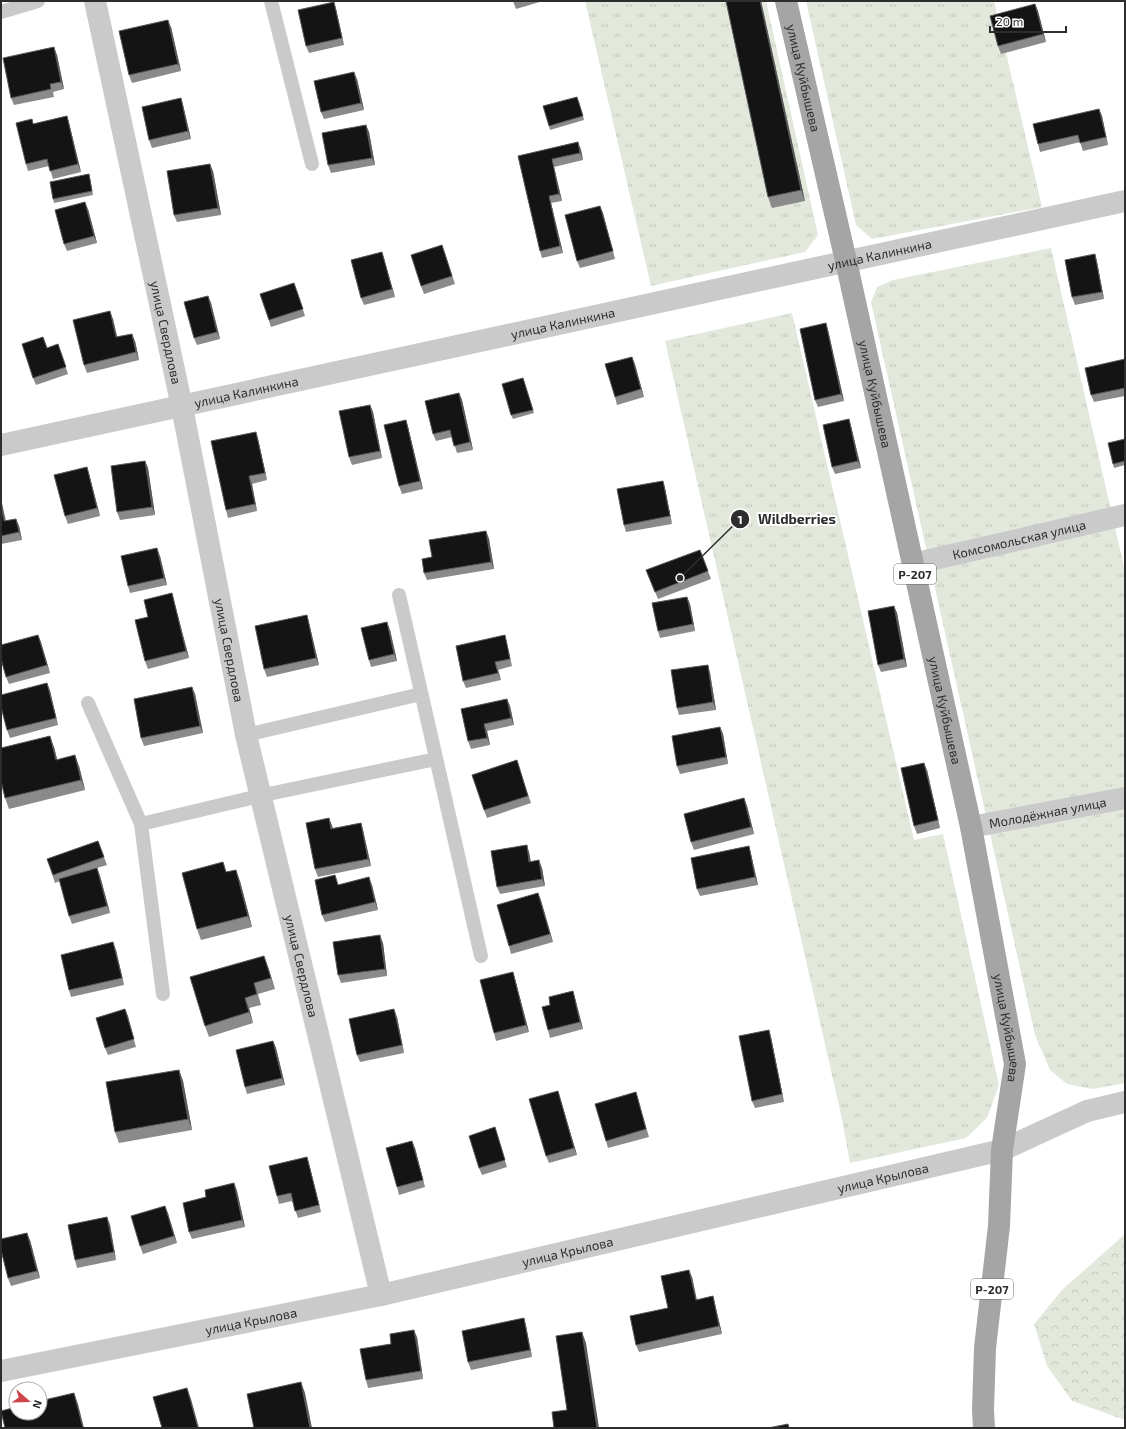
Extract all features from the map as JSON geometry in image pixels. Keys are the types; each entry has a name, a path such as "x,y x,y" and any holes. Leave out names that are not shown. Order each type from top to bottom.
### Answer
{"main road":[{"name":"улица Куйбышева","path":"786,1 846,262 971,827 1015,1064 1002,1150 999,1226 985,1348 983,1410 984,1428"}],"street":[{"name":"улица Свердлова","path":"95,1 182,407 259,796 381,1295"},
{"name":"улица Калинкина","path":"1,445 182,407 1125,201"},
{"name":"Комсомольская улица","path":"913,564 1125,515"},
{"name":"Молодёжная улица","path":"971,827 1125,798"},
{"name":"улица Крылова","path":"1,1371 381,1295 1002,1150 1087,1111 1125,1102"}],"lane":[{"path":"1,12 38,1"},
{"path":"271,1 312,164"},
{"path":"399,595 480,956"},
{"path":"246,735 421,694"},
{"path":"88,703 141,824 164,994"},
{"path":"141,824 259,796 436,759"}],"green space":[{"path":"585,1 766,1 818,235 805,252 651,286"},
{"path":"806,1 994,1 1042,207 872,239 856,225"},
{"path":"1051,248 1125,571 1125,1083 1093,1089 1067,1084 1050,1070 1035,1035 871,302 877,287 893,280"},
{"path":"792,313 914,840 943,834 999,1085 987,1118 966,1138 850,1163 842,1119 665,341"},
{"path":"1125,1234 1125,1420 1072,1401 1047,1366 1034,1324 1063,1289"}],"building":[{"path":"726,1 760,1 801,190 768,197"},
{"path":"334,2 342,38 306,46 298,10"},
{"path":"1035,4 1043,34 998,46 990,16"},
{"path":"168,20 178,64 129,75 119,31"},
{"path":"54,47 61,82 50,84 51,89 11,98 3,58"},
{"path":"354,72 361,103 321,112 314,81"},
{"path":"577,97 583,116 549,126 543,106"},
{"path":"181,98 188,131 149,140 142,107"},
{"path":"1099,109 1106,137 1080,143 1078,135 1038,144 1033,124"},
{"path":"67,116 78,164 50,171 47,159 26,164 16,123 32,119 33,124"},
{"path":"366,125 372,158 328,165 322,133"},
{"path":"578,142 580,153 552,159 559,194 549,196 560,246 540,251 518,156"},
{"path":"210,164 218,208 174,215 167,171"},
{"path":"89,174 92,191 53,199 50,182"},
{"path":"85,202 94,236 64,244 55,210"},
{"path":"600,206 613,251 577,261 565,215"},
{"path":"442,245 452,276 421,286 411,255"},
{"path":"382,252 392,289 361,298 351,260"},
{"path":"1095,254 1102,292 1072,297 1065,260"},
{"path":"294,283 303,309 269,320 260,294"},
{"path":"208,296 217,332 194,338 184,302"},
{"path":"110,311 116,337 132,334 136,352 84,365 73,320"},
{"path":"826,323 841,394 815,400 800,329"},
{"path":"43,337 47,348 58,344 66,367 33,378 22,344"},
{"path":"632,357 641,389 615,397 605,364"},
{"path":"1125,359 1125,388 1091,395 1085,368"},
{"path":"523,378 533,410 511,415 502,384"},
{"path":"459,393 470,442 454,446 450,430 433,434 425,401"},
{"path":"370,405 380,451 349,457 339,411"},
{"path":"849,419 858,461 832,467 823,425"},
{"path":"406,420 420,481 399,486 384,425"},
{"path":"256,432 265,473 249,476 255,504 226,510 211,441"},
{"path":"1125,439 1125,461 1113,464 1108,443"},
{"path":"145,461 152,507 117,512 111,466"},
{"path":"87,467 97,508 65,516 54,475"},
{"path":"663,481 670,516 624,525 617,489"},
{"path":"1,505 4,521 16,519 19,532 1,536"},
{"path":"486,531 491,562 424,573 422,559 432,557 429,540"},
{"path":"157,548 164,578 128,586 121,556"},
{"path":"700,550 708,571 655,592 646,570"},
{"path":"172,593 186,651 145,661 135,620 148,617 144,600"},
{"path":"687,597 693,624 658,631 652,603"},
{"path":"894,606 904,659 878,665 868,611"},
{"path":"307,615 316,658 264,669 255,626"},
{"path":"387,622 394,654 369,660 361,628"},
{"path":"38,635 47,665 6,677 1,659 1,645"},
{"path":"505,635 510,659 495,662 498,673 463,681 456,646"},
{"path":"708,665 713,702 677,708 671,670"},
{"path":"47,683 56,718 7,730 1,707 1,695"},
{"path":"192,687 200,726 141,738 134,699"},
{"path":"507,699 511,718 484,724 487,738 468,741 461,709"},
{"path":"720,727 726,757 677,766 672,736"},
{"path":"50,736 56,760 75,755 81,780 5,798 1,781 1,748"},
{"path":"517,760 528,796 484,810 472,775"},
{"path":"924,763 938,820 914,826 901,768"},
{"path":"744,798 751,827 691,842 684,814"},
{"path":"329,818 331,829 361,823 368,859 315,869 306,823"},
{"path":"98,841 104,857 53,875 47,859"},
{"path":"527,845 529,862 539,860 542,879 497,887 491,851"},
{"path":"749,846 755,877 697,889 691,858"},
{"path":"223,862 226,872 236,870 248,916 197,929 182,873"},
{"path":"97,868 107,906 69,916 59,879"},
{"path":"335,875 338,885 369,877 375,902 322,915 315,880"},
{"path":"538,893 550,934 509,946 497,905"},
{"path":"380,935 385,969 338,975 333,942"},
{"path":"113,942 122,978 69,990 61,955"},
{"path":"264,956 271,978 254,983 257,994 245,998 249,1012 205,1026 190,977"},
{"path":"513,972 526,1025 494,1033 480,980"},
{"path":"573,991 580,1022 548,1030 542,1007 550,1005 549,997"},
{"path":"125,1009 134,1039 105,1048 96,1018"},
{"path":"394,1009 402,1045 357,1055 349,1019"},
{"path":"769,1030 782,1094 752,1101 739,1036"},
{"path":"273,1041 282,1078 245,1087 236,1050"},
{"path":"179,1070 188,1119 115,1132 106,1082"},
{"path":"558,1091 574,1148 546,1156 529,1099"},
{"path":"636,1092 646,1129 606,1141 595,1104"},
{"path":"495,1127 505,1160 479,1168 469,1136"},
{"path":"412,1141 423,1180 397,1187 386,1148"},
{"path":"307,1157 319,1205 295,1211 291,1193 277,1196 269,1166"},
{"path":"234,1183 242,1220 189,1232 183,1203 206,1197 205,1190"},
{"path":"165,1206 174,1236 140,1246 131,1216"},
{"path":"107,1217 114,1252 75,1260 68,1225"},
{"path":"27,1233 37,1271 8,1278 1,1250 1,1239"},
{"path":"689,1270 696,1300 713,1296 719,1326 636,1345 630,1316 668,1308 661,1276"},
{"path":"524,1318 530,1350 468,1362 462,1331"},
{"path":"414,1330 421,1371 366,1380 360,1349 391,1344 390,1334"},
{"path":"582,1332 597,1428 554,1428 552,1412 567,1410 556,1336"},
{"path":"301,1382 310,1428 254,1428 247,1394"},
{"path":"187,1388 198,1428 162,1428 153,1397"},
{"path":"74,1393 83,1428 5,1428 1,1411 8,1409 8,1421 48,1421 48,1399"},
{"path":"788,1424 789,1428 768,1428"}],"place":[{"name":"Wildberries","path":"680,578"}]}
